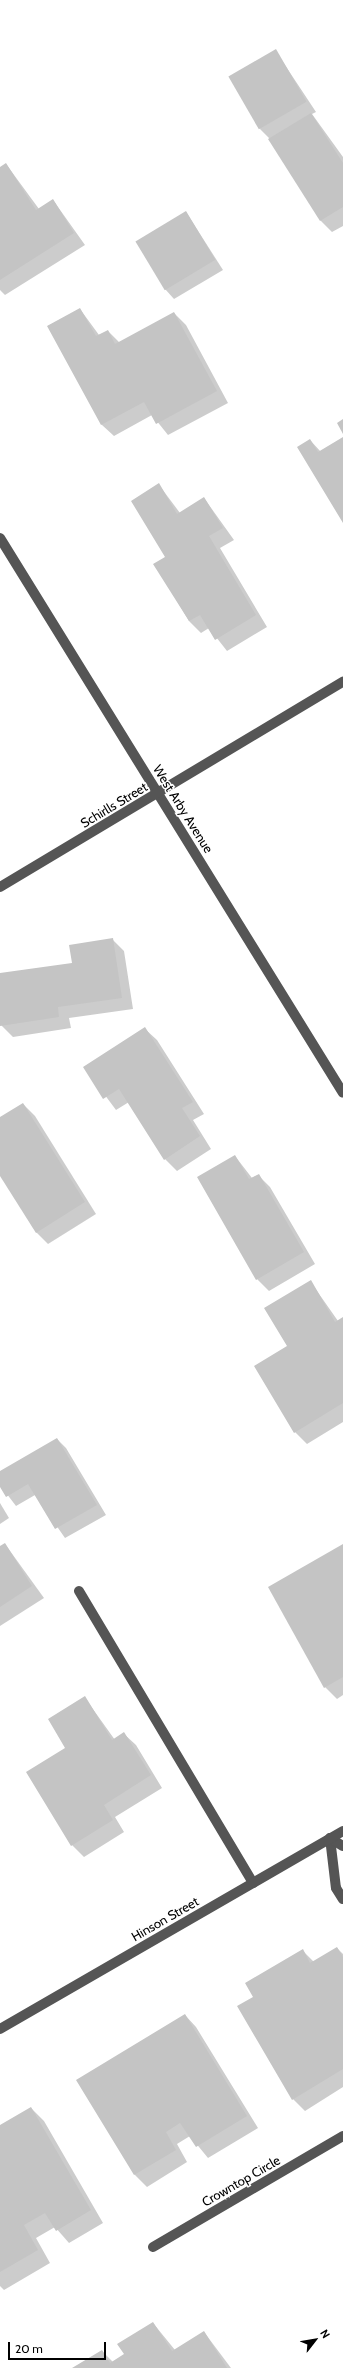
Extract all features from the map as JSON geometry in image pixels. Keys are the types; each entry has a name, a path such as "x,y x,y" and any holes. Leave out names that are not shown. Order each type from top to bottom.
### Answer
{"street":[{"name":"West Arby Avenue","path":"0,538 343,1093"},
{"name":"Schirlls Street","path":"0,887 158,794 343,682"},
{"path":"79,1591 253,1883"},
{"name":"Hinson Street","path":"0,2029 343,1830"},
{"path":"330,1838 343,1846"},
{"path":"330,1838 336,1888 343,1899"},
{"name":"Crowntop Circle","path":"153,2247 343,2136"}],"building":[{"path":"276,49 306,102 259,129 228,77"},
{"path":"311,113 343,163 343,207 320,221 268,139"},
{"path":"6,163 36,210 53,199 74,233 0,280 0,167"},
{"path":"186,211 215,260 165,290 135,241"},
{"path":"80,308 96,336 108,330 115,344 174,312 217,391 156,424 144,402 101,425 47,326"},
{"path":"343,419 343,434 337,423"},
{"path":"343,437 343,523 297,447 310,439 318,452"},
{"path":"159,483 177,514 204,497 223,528 209,536 256,615 215,640 200,615 189,621 153,564 165,557 131,501"},
{"path":"113,938 122,998 58,1007 59,1017 0,1026 0,973 72,963 69,945"},
{"path":"145,1027 193,1102 182,1108 200,1136 164,1160 119,1089 103,1099 83,1067"},
{"path":"23,1103 85,1202 36,1233 0,1176 0,1117"},
{"path":"235,1155 249,1179 259,1174 304,1252 256,1280 197,1177"},
{"path":"311,1280 335,1322 343,1317 343,1403 294,1433 254,1366 287,1346 264,1308"},
{"path":"57,1438 97,1505 55,1529 28,1484 6,1497 0,1487 0,1471"},
{"path":"5,1543 32,1586 0,1607 0,1546"},
{"path":"343,1544 343,1677 324,1688 268,1587"},
{"path":"85,1696 112,1740 124,1732 151,1775 104,1805 113,1820 71,1846 26,1772 65,1748 48,1719"},
{"path":"337,1947 343,1957 343,2069 292,2100 237,2006 253,1997 245,1983 303,1949 310,1963"},
{"path":"185,2014 247,2116 196,2147 180,2123 166,2132 176,2150 134,2175 76,2080"},
{"path":"31,2107 91,2210 56,2231 45,2213 24,2225 38,2250 0,2272 0,2125"},
{"path":"153,2322 172,2351 204,2331 227,2368 72,2368 102,2350 110,2363 124,2354 117,2344"}]}
